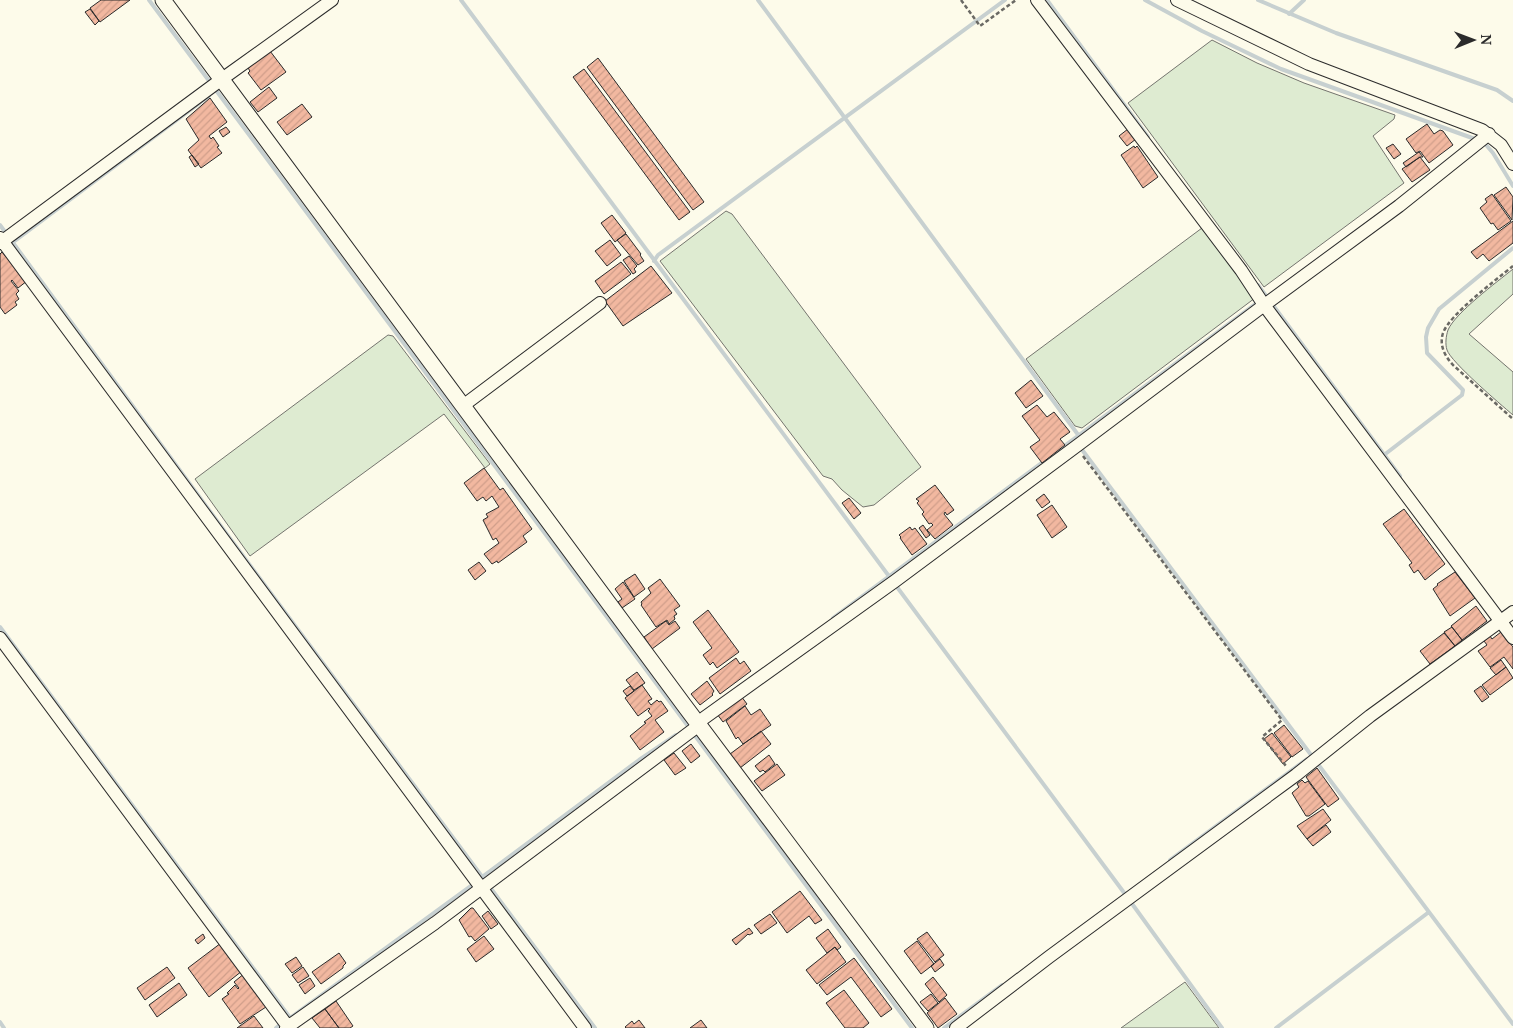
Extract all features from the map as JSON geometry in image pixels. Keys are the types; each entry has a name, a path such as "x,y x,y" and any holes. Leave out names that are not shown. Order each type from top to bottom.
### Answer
{"street":[{"path":"163,0 216,83 464,405 693,729 926,1028"},
{"path":"332,0 4,239 485,884 585,1028"},
{"path":"1036,0 1503,616 1513,638"},
{"path":"1177,0 1309,64 1456,119 1489,134 1501,145 1513,164"},
{"path":"0,638 287,1025 435,923 693,729 704,718 893,583 1078,445 1265,301 1399,206 1489,134"},
{"path":"464,405 600,303"},
{"path":"956,1028 1316,759 1503,616"}],"path":[{"path":"961,0 980,26 1016,0"},
{"path":"1513,266 1456,314 1443,334 1442,346 1445,355 1453,365 1513,419"},
{"path":"1078,445 1282,720 1262,737 1285,766 1289,767"}],"green space":[{"path":"1212,40 1257,63 1304,83 1395,115 1394,119 1373,136 1404,183 1264,287 1128,103"},
{"path":"726,211 732,214 921,467 874,505 863,507 832,479 823,476 660,261"},
{"path":"1202,228 1255,298 1082,428 1075,426 1026,359"},
{"path":"1513,269 1513,294 1469,334 1513,372 1513,415 1450,356 1447,350 1446,337 1452,323 1459,315"},
{"path":"388,335 393,336 490,464 485,468 444,414 250,556 195,479"},
{"path":"1185,982 1219,1028 1121,1028"}],"building":[{"path":"101,0 130,0 100,22 90,8"},
{"path":"90,9 99,21 95,25 85,12"},
{"path":"270,51 286,72 261,90 248,73 250,71 248,68"},
{"path":"598,58 704,202 693,210 587,67"},
{"path":"584,69 690,212 679,220 573,77"},
{"path":"269,87 277,98 258,112 250,102"},
{"path":"210,98 227,122 209,136 211,139 213,137 222,153 201,168 188,150 199,140 186,119"},
{"path":"302,104 312,117 287,135 277,122"},
{"path":"1427,124 1434,134 1440,130 1443,131 1453,145 1429,163 1420,151 1416,153 1406,139"},
{"path":"226,127 230,132 223,137 219,131"},
{"path":"1128,129 1136,139 1127,146 1119,136"},
{"path":"1393,144 1401,154 1394,159 1386,148"},
{"path":"1134,146 1135,148 1137,146 1158,177 1143,188 1121,155"},
{"path":"1419,152 1423,157 1420,157 1406,167 1403,163"},
{"path":"192,155 199,164 195,167 189,157"},
{"path":"1420,157 1430,170 1412,182 1402,169"},
{"path":"1506,187 1513,197 1512,220 1494,195"},
{"path":"1492,194 1511,221 1498,230 1493,223 1491,224 1480,208 1487,202 1485,199"},
{"path":"612,215 626,233 615,242 601,223"},
{"path":"1513,221 1513,243 1489,261 1483,254 1477,259 1471,252"},
{"path":"626,234 644,261 638,265 617,240"},
{"path":"610,240 621,255 607,266 595,251"},
{"path":"2,252 27,281 18,288 11,281 19,291 16,294 19,299 15,302 17,305 5,314 0,307 0,254"},
{"path":"629,256 637,266 634,269 636,272 633,274 623,260"},
{"path":"621,262 631,274 604,294 595,281"},
{"path":"651,266 672,293 623,326 605,301"},
{"path":"1031,380 1043,396 1026,408 1015,393"},
{"path":"1037,405 1047,417 1054,412 1070,432 1060,439 1065,445 1042,463 1030,447 1040,440 1022,416"},
{"path":"484,468 500,490 503,488 532,529 523,536 527,542 498,563 497,561 492,564 484,554 499,543 496,538 493,540 483,520 488,517 486,514 499,507 492,496 486,501 483,497 477,501 464,483"},
{"path":"935,485 954,510 947,515 945,512 944,514 953,525 935,539 927,530 933,525 929,524 922,514 924,512 917,503 919,501 916,499"},
{"path":"1044,494 1050,502 1042,508 1036,500"},
{"path":"849,498 861,513 854,519 842,503"},
{"path":"1052,505 1067,527 1052,538 1037,515"},
{"path":"1404,509 1445,564 1425,580 1418,570 1414,573 1409,565 1412,563 1383,524"},
{"path":"923,525 930,535 926,538 919,528"},
{"path":"910,527 912,530 915,528 927,544 912,555 899,535"},
{"path":"479,562 486,571 475,580 468,570"},
{"path":"1455,572 1475,598 1450,616 1433,589 1437,584"},
{"path":"635,574 645,589 634,597 624,581"},
{"path":"660,579 680,606 674,610 677,614 674,616 675,619 669,624 667,620 656,627 641,605 641,602 651,593 648,588"},
{"path":"623,582 635,599 622,608 618,602 622,599 615,589"},
{"path":"1476,606 1487,621 1462,640 1451,626"},
{"path":"708,610 739,652 717,668 713,662 710,665 703,655 712,648 693,622"},
{"path":"666,621 669,625 675,621 680,628 652,649 644,637"},
{"path":"1452,627 1462,640 1455,646 1444,632"},
{"path":"1501,632 1513,647 1513,669 1504,657 1490,667 1478,651 1487,645 1484,641 1490,636 1492,639"},
{"path":"1444,633 1455,646 1430,664 1420,651"},
{"path":"736,658 740,664 744,661 751,671 720,694 709,678"},
{"path":"1501,660 1506,667 1496,675 1490,668"},
{"path":"1506,667 1513,678 1490,695 1482,685"},
{"path":"637,672 645,683 634,690 626,680"},
{"path":"707,681 714,691 713,695 700,705 691,694"},
{"path":"642,685 652,699 648,701 651,705 657,700 661,701 668,711 655,720 664,732 640,750 630,736 652,716 648,711 650,709 638,716 625,698"},
{"path":"630,686 634,691 627,696 623,691"},
{"path":"1481,686 1489,697 1482,702 1474,691"},
{"path":"741,696 747,704 723,722 717,714"},
{"path":"745,706 751,715 760,709 771,725 743,744 738,737 736,739 726,721"},
{"path":"1284,725 1303,749 1292,757 1274,733"},
{"path":"761,731 771,744 740,768 730,754"},
{"path":"1272,733 1291,757 1283,764 1264,739"},
{"path":"691,744 700,756 691,763 682,751"},
{"path":"674,753 686,768 675,775 664,760"},
{"path":"769,755 775,764 765,772 763,770 760,772 755,766"},
{"path":"777,764 785,775 762,791 754,781"},
{"path":"1317,768 1339,799 1328,807 1306,777"},
{"path":"1302,780 1305,783 1308,781 1325,804 1309,816 1306,816 1292,793 1299,787 1297,784"},
{"path":"1323,809 1331,820 1307,839 1297,826"},
{"path":"1326,825 1331,832 1313,846 1307,839"},
{"path":"800,891 822,920 815,924 809,916 787,933 772,912"},
{"path":"473,908 489,929 475,941 471,936 469,937 459,920"},
{"path":"488,911 498,924 491,929 482,916"},
{"path":"770,914 777,923 761,934 754,925"},
{"path":"749,928 753,933 748,934 736,945 732,940"},
{"path":"828,929 841,947 837,950 835,947 827,953 816,938"},
{"path":"927,932 944,955 935,962 917,939"},
{"path":"203,934 205,938 198,944 195,940"},
{"path":"484,936 494,949 476,962 467,949"},
{"path":"917,941 934,964 921,974 904,951"},
{"path":"221,943 242,971 209,997 188,968"},
{"path":"835,947 846,962 817,984 806,970"},
{"path":"339,953 346,963 343,968 321,984 312,972"},
{"path":"296,957 302,966 292,973 285,964"},
{"path":"854,958 892,1009 881,1017 851,977 827,995 819,985"},
{"path":"940,959 944,965 935,972 931,966"},
{"path":"167,967 175,978 145,1000 137,988"},
{"path":"303,967 309,976 298,983 292,975"},
{"path":"245,973 266,1007 240,1024 222,999 229,994 227,993 235,985 239,988 234,982"},
{"path":"933,977 947,995 939,1002 925,984"},
{"path":"310,978 315,986 305,994 299,985"},
{"path":"179,983 187,995 157,1017 149,1005"},
{"path":"844,990 869,1023 863,1028 845,1028 826,1003"},
{"path":"931,994 938,1003 928,1011 920,1002"},
{"path":"945,998 957,1014 938,1028 927,1013"},
{"path":"336,1001 353,1026 350,1028 339,1028 325,1009"},
{"path":"325,1009 339,1028 320,1028 312,1018"},
{"path":"254,1016 263,1028 237,1028"},
{"path":"639,1020 645,1028 625,1027 632,1021 634,1024"},
{"path":"701,1020 707,1028 690,1028"}],"waterway":[{"path":"149,0 912,1028"},
{"path":"461,0 1125,894 1222,1028"},
{"path":"758,0 1079,436"},
{"path":"654,261 658,255 1005,0"},
{"path":"1047,0 1148,137"},
{"path":"1145,0 1202,31 1281,69 1475,139"},
{"path":"1258,0 1336,33 1497,90 1513,101"},
{"path":"1289,14 1304,0"},
{"path":"12,243 209,96"},
{"path":"1487,146 1513,186"},
{"path":"0,225 220,525 595,1028"},
{"path":"1384,455 1462,395 1463,390 1427,353 1426,337 1428,328 1439,309 1513,248"},
{"path":"1258,285 1400,476"},
{"path":"833,618 1258,302"},
{"path":"1074,439 1513,1024"},
{"path":"0,627 291,1019"},
{"path":"482,877 639,760 676,735"},
{"path":"1170,860 1307,759"},
{"path":"290,1018 472,885"},
{"path":"1276,1028 1429,912"},
{"path":"944,1028 1002,985"},
{"path":"0,1022 4,1028"},
{"path":"276,1028 282,1023"}]}
